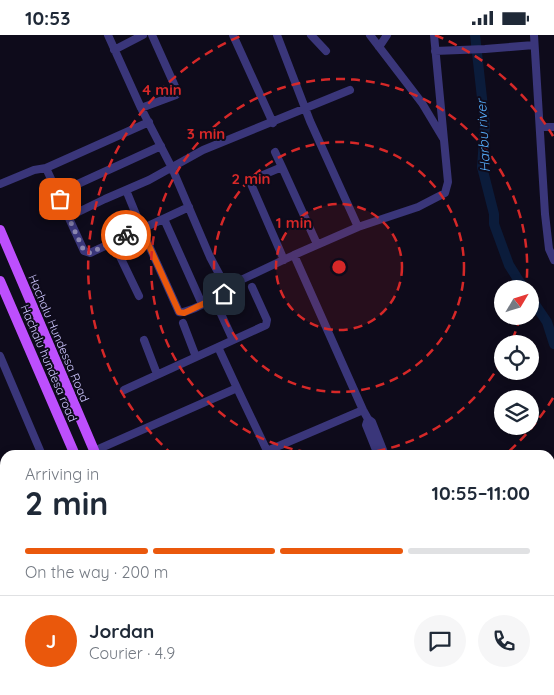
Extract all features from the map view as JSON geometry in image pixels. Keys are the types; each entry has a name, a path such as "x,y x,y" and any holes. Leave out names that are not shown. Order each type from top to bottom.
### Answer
{"main road":[{"name":"Hachalu Hundessa Road","path":"0,230 94,450"},
{"name":"Hachalu hundesa road","path":"0,281 73,450"}],"street":[{"path":"108,35 141,109 172,168 210,257 226,287 224,294 184,313 179,312 126,190"},
{"path":"114,50 143,35"},
{"path":"141,109 178,93 152,35"},
{"path":"234,35 273,123"},
{"path":"277,35 306,109 358,227"},
{"path":"312,35 326,51"},
{"path":"370,35 422,103 444,140"},
{"path":"379,47 386,35"},
{"path":"226,287 317,244 358,227 418,207 444,193 448,182 434,35"},
{"path":"534,35 549,249 554,260"},
{"path":"435,51 534,45"},
{"path":"68,217 172,168 203,150 350,90"},
{"path":"0,184 34,170 46,169 149,122"},
{"path":"540,127 554,127"},
{"path":"58,193 161,146"},
{"path":"275,152 317,244"},
{"path":"282,167 256,177 250,184 284,260"},
{"path":"46,169 84,251 90,253 189,207"},
{"path":"164,219 202,305"},
{"path":"114,242 139,297"},
{"path":"294,255 363,410 372,423 383,450"},
{"path":"124,390 263,327 268,323 252,287"},
{"path":"216,303 234,340"},
{"path":"183,323 196,357"},
{"path":"144,340 157,374"},
{"path":"218,347 267,450"},
{"path":"0,356 40,450"},
{"path":"102,450 237,388"},
{"path":"275,450 363,410"},
{"path":"368,419 366,425 376,450"}],"waterway":[{"name":"Harbu river","path":"475,35 485,125 482,167 494,214 494,224 509,265 518,280"},
{"name":"Harbu river","path":"539,310 547,322 554,344"}],"way so far":[{"path":"60,199 84,251 90,253 126,235"}],"route":[{"path":"126,235 141,228 179,312 184,313 224,294"}]}
